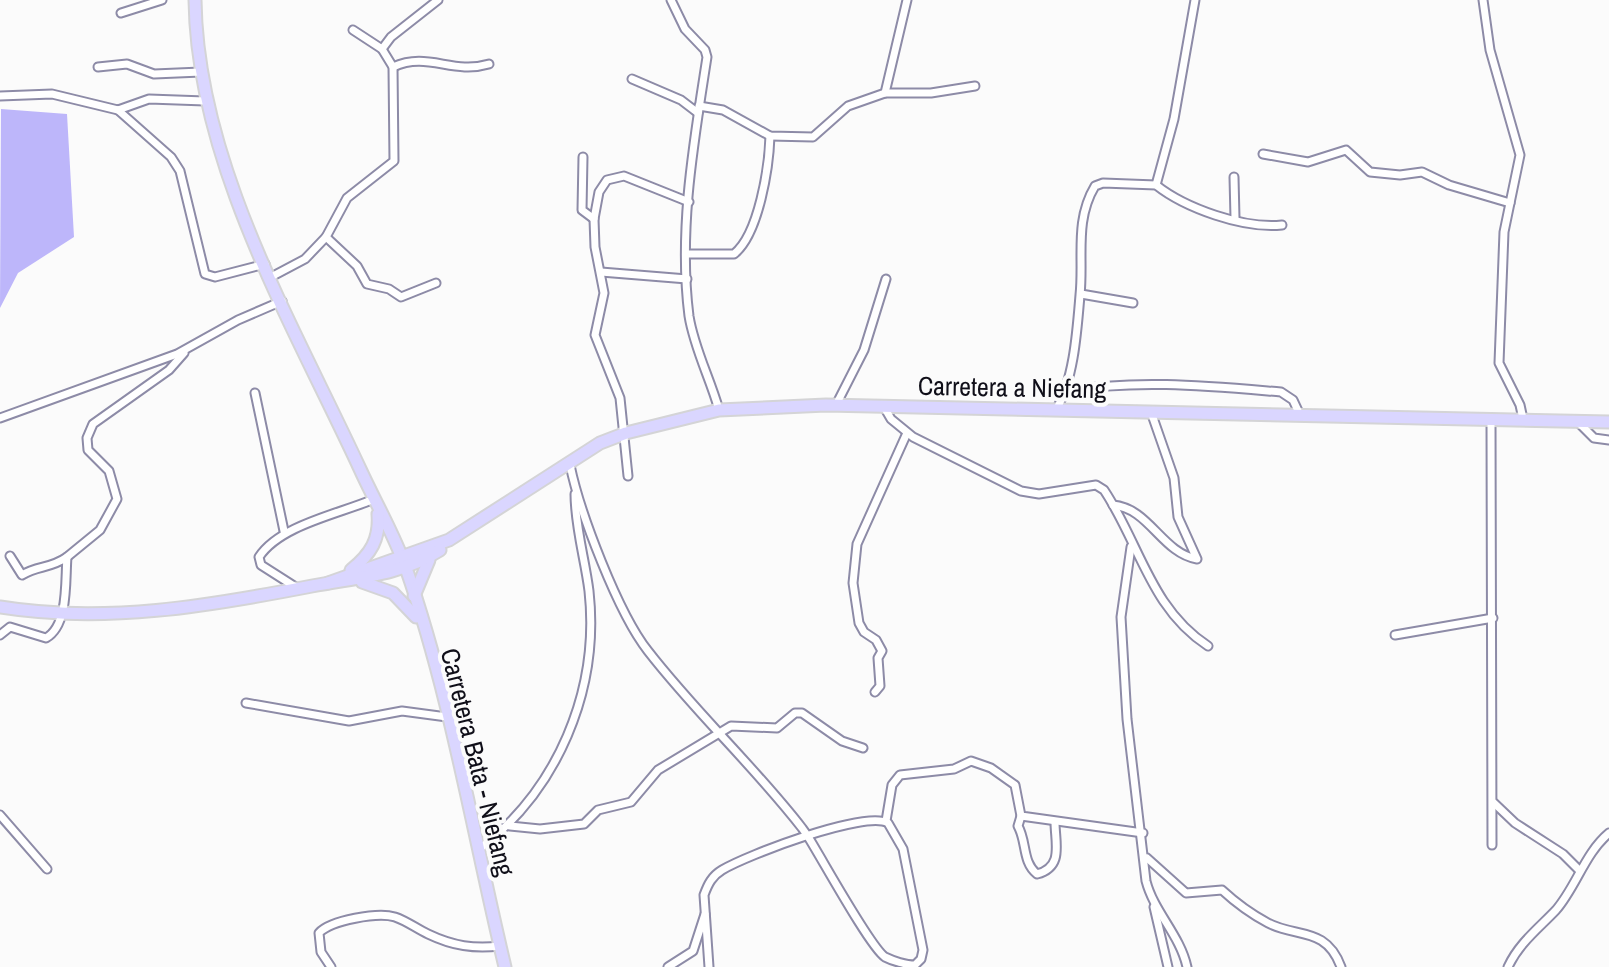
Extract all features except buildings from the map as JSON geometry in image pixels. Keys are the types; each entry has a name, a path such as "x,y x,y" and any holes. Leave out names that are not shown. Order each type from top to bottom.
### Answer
{"main road":[{"name":"Carretera Bata - Niefang","path":"195,0 205,101 226,165 265,264 404,563 447,717 505,967"},
{"name":"Carretera a Niefang","path":"449,540 600,443 626,433 719,410 836,405 1609,422"},
{"path":"334,581 368,555 376,541 379,529 376,502"},
{"path":"414,597 426,563 449,540"},
{"path":"0,607 62,612 159,611 334,581 404,563 418,553 449,540"},
{"path":"394,543 401,550 418,553"},
{"path":"357,581 440,550"},
{"path":"334,581 357,581 393,593 410,607 423,629"}],"street":[{"path":"121,13 162,0"},
{"path":"382,49 391,37 438,0"},
{"path":"671,0 685,29 705,50 689,202 687,279 693,336 719,410"},
{"path":"885,93 908,2 918,0"},
{"path":"1156,185 1174,119 1195,0"},
{"path":"1483,0 1490,50 1519,146 1519,163 1504,232 1499,363 1523,419"},
{"path":"271,277 305,259 326,237 347,198 394,161 393,67 382,49 353,30"},
{"path":"393,67 407,61 446,64 467,70 489,64"},
{"path":"98,67 127,64 154,74 201,72"},
{"path":"632,79 699,109 723,110 770,136 813,137 848,106 885,93 931,93 975,86"},
{"path":"0,96 52,94 118,110 171,157 180,171 205,274 215,277 265,264"},
{"path":"118,110 149,99 205,101"},
{"path":"687,254 734,254 745,242 767,167 770,136"},
{"path":"1263,154 1308,162 1346,150 1370,172 1400,175 1422,172 1449,185 1510,203"},
{"path":"583,157 582,210 594,219"},
{"path":"628,476 620,398 595,335 604,293 595,247 594,219 599,192 607,180 616,176 637,179 689,202"},
{"path":"1234,177 1235,218"},
{"path":"1056,410 1065,391 1081,294 1080,241 1085,211 1095,186 1103,183 1156,185 1168,197 1264,227 1282,225"},
{"path":"326,237 357,266 367,284 389,289 401,297 436,283"},
{"path":"601,272 687,279"},
{"path":"836,405 864,350 886,279"},
{"path":"1081,294 1133,303"},
{"path":"0,418 188,348 238,320 282,301"},
{"path":"10,556 22,575 34,567 50,568 100,530 117,499 109,471 88,450 87,438 93,424 169,370 188,348"},
{"path":"1065,391 1125,384 1171,383 1281,392 1290,395 1300,415"},
{"path":"255,393 284,531"},
{"path":"884,407 891,419 907,433 1021,491 1048,493 1096,485 1113,505 1131,545 1168,611 1187,632 1208,646"},
{"path":"1113,505 1128,506 1182,552 1197,559 1178,517 1174,478 1151,412"},
{"path":"1491,419 1492,845"},
{"path":"1577,421 1594,438 1609,440"},
{"path":"875,692 880,686 878,658 882,651 859,623 853,583 857,544 907,433"},
{"path":"478,850 510,826 537,793 557,758 581,698 590,646 589,594 570,465"},
{"path":"575,488 633,629 754,768 807,835 877,949 886,957 915,965 923,950 909,872 895,832 886,821 876,820 807,835 721,871 708,885 704,895 709,967"},
{"path":"299,589 261,565 259,557 265,548 284,531 376,502"},
{"path":"1131,545 1121,617 1127,719 1147,858 1146,881 1168,967"},
{"path":"0,635 10,627 46,638 57,628 62,612 67,557"},
{"path":"1395,635 1493,618"},
{"path":"246,703 349,721 402,711 447,717"},
{"path":"510,826 540,829 584,824 598,810 631,802 658,770 731,726 777,728 795,713 802,713 842,741 863,748"},
{"path":"886,821 892,785 900,775 954,769 971,761 991,768 1015,785 1021,816 1018,826 1025,841 1026,860 1037,874 1050,868 1055,860 1058,851 1055,822"},
{"path":"1493,803 1515,823 1563,854 1579,870"},
{"path":"0,815 47,869"},
{"path":"1021,816 1143,833"},
{"path":"1508,967 1541,921 1558,907 1579,870 1609,833"},
{"path":"1147,858 1186,893 1222,890 1266,922 1308,932 1333,952 1341,967"},
{"path":"1153,903 1163,914 1187,967"},
{"path":"668,967 693,951 706,911"},
{"path":"331,967 321,952 319,933 325,926 349,919 396,917 427,934 471,949 500,946"}],"shaded area":[{"path":"1,109 67,114 74,237 18,273 0,308"}]}
